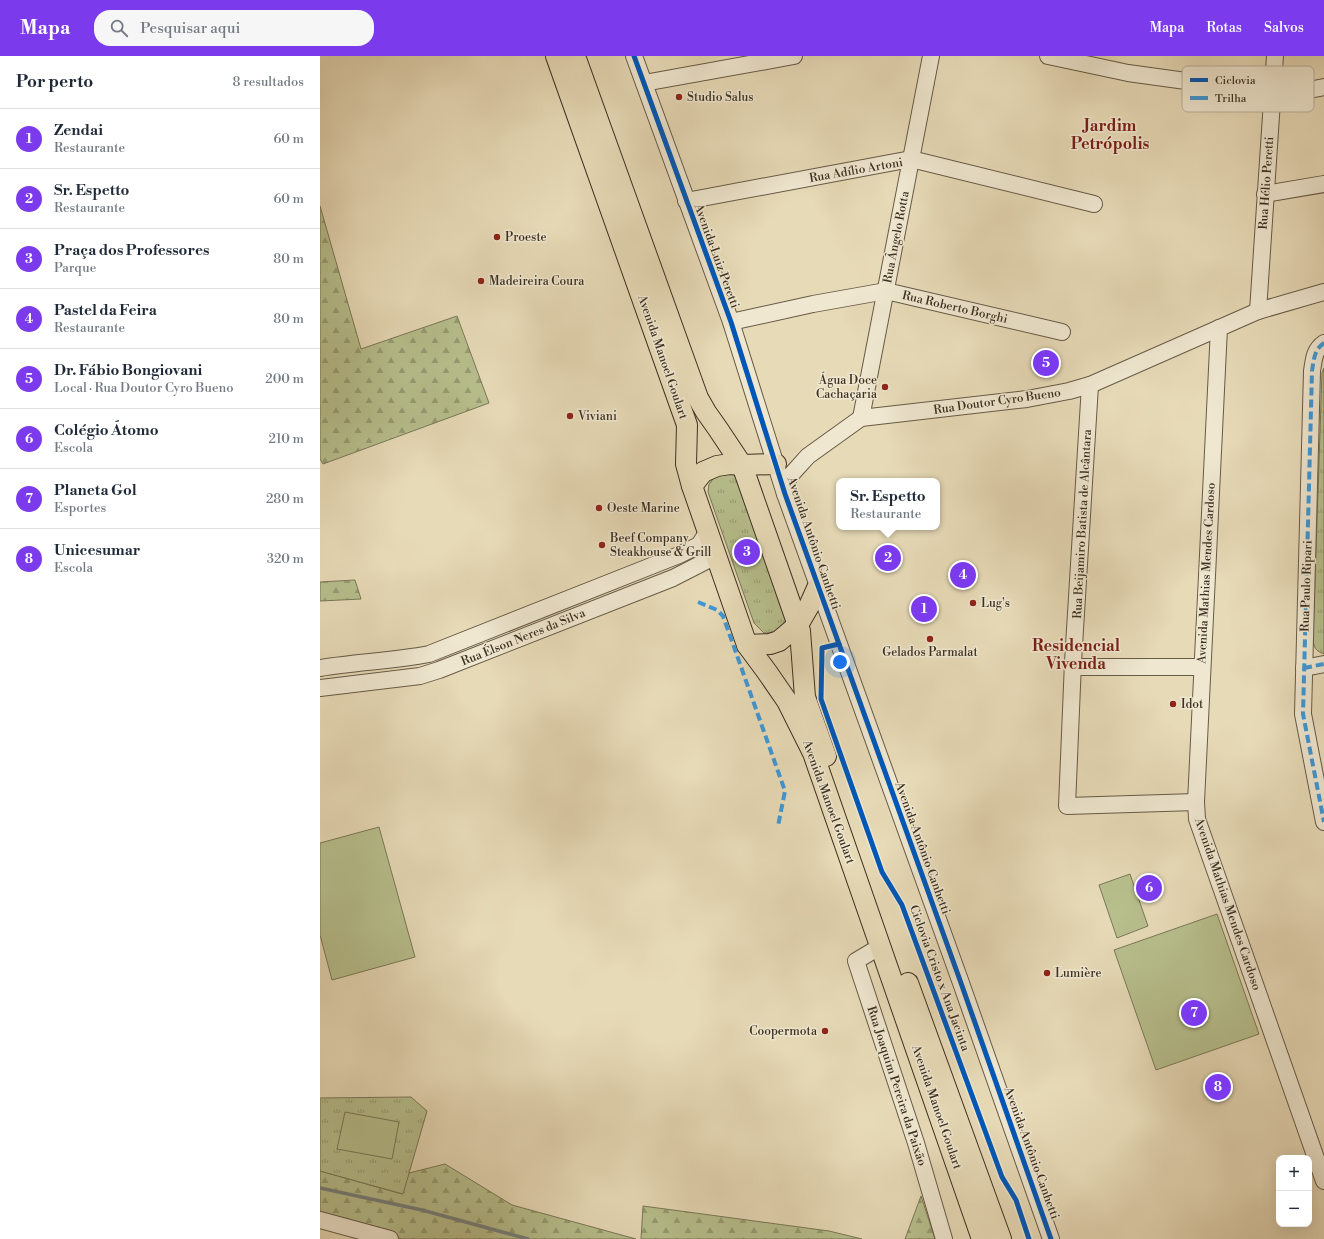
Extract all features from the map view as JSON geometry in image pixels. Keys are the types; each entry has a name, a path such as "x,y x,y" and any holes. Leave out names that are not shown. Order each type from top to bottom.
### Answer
{"main road":[{"name":"Avenida Manoel Goulart","path":"556,56 687,425 686,464 692,486 747,645 787,701 813,753 982,1239"},
{"name":"Avenida Manoel Goulart","path":"575,56 698,398 742,465 800,631 803,654 803,680 805,697 1001,1239"},
{"path":"692,486 703,472 717,466 730,464 776,464"},
{"path":"747,645 770,644 779,640 798,625 818,586"}],"street":[{"name":"Avenida Luiz Peretti","path":"634,56 731,322 776,464"},
{"path":"644,83 726,62 794,56"},
{"name":"Rua Ângelo Rotta","path":"861,418 932,56"},
{"path":"1048,56 1128,73 1182,80"},
{"name":"Rua Hélio Peretti","path":"1274,66 1275,56"},
{"path":"1314,89 1324,87"},
{"name":"Rua Hélio Peretti","path":"1258,310 1271,112"},
{"name":"Rua Adílio Artoni","path":"686,201 911,159 1094,204"},
{"path":"1265,194 1324,184"},
{"name":"Rua Roberto Borghi","path":"731,322 813,304 886,291 1062,332"},
{"name":"Rua Doutor Cyro Bueno","path":"785,494 789,477 808,456 861,418 1027,399 1069,391 1090,385 1258,310 1324,292"},
{"name":"Avenida Mathias Mendes Cardoso","path":"1219,328 1202,667 1196,802 1197,819 1324,1181"},
{"name":"Rua Paulo Ripari","path":"1320,346 1314,358 1312,371 1303,714 1324,822"},
{"name":"Rua Beijamiro Batista de Alcântara","path":"1090,385 1073,667 1067,806 1196,802"},
{"name":"Rua Doutor Cyro Bueno","path":"776,464 808,456"},
{"name":"Avenida Antônio Canhetti","path":"776,464 785,494 961,983 1051,1239"},
{"name":"Rua Élson Neres da Silva","path":"320,668 342,664 402,660 429,654 678,556 699,545 708,531"},
{"name":"Rua Élson Neres da Silva","path":"320,688 420,676 439,670 673,578 716,556"},
{"path":"582,593 588,611"},
{"path":"1304,668 1324,664"},
{"path":"1073,667 1202,667"},
{"name":"Rua Joaquim Pereira da Paixão","path":"881,946 856,961 916,1143 944,1239"},
{"path":"320,1220 380,1238"}],"green space":[{"path":"320,206 361,349 457,316 489,403 323,464 320,459"},
{"path":"1324,368 1324,654 1316,649 1313,640 1322,373"},
{"path":"735,475 786,619 784,625 774,633 764,633 754,623 708,492 709,484 715,476"},
{"path":"355,580 361,599 320,601 320,582"},
{"path":"379,827 415,957 332,980 320,935 320,843"},
{"path":"1130,874 1148,926 1117,938 1099,885"},
{"path":"1217,914 1259,1034 1156,1070 1114,950"},
{"path":"411,1097 427,1111 403,1194 320,1171 320,1098"},
{"path":"345,1112 399,1122 392,1159 337,1149"},
{"path":"445,1164 512,1205 636,1239 402,1239 320,1218 320,1171 402,1194 409,1173"},
{"path":"921,1196 935,1239 905,1239"},
{"path":"643,1206 829,1231 862,1239 641,1239"}],"waterway":[{"path":"320,1188 422,1210 528,1239"}],"marked path":[{"path":"1324,343 1316,352 1312,371 1303,714 1324,822"},
{"path":"698,602 717,610 723,616 785,791 778,826"},
{"path":"1304,668 1324,664"}],"cycle path":[{"path":"634,56 731,322 785,494 961,983 1051,1239"},
{"name":"Ciclovia Cristo x Ana Jacinta","path":"839,644 822,648 821,699 882,872 902,905 1002,1177 1016,1200 1029,1239"}],"place":[{"name":"Studio Salus","path":"679,97"},
{"name":"Proeste","path":"497,237"},
{"name":"Madeireira Coura","path":"481,281"},
{"name":"Dr. Fábio Bongiovani","path":"1046,363"},
{"name":"Água Doce Cachaçaria","path":"885,387"},
{"name":"Viviani","path":"570,416"},
{"name":"Oeste Marine","path":"599,508"},
{"name":"Beef Company Steakhouse & Grill","path":"602,545"},
{"name":"Praça dos Professores","path":"747,552"},
{"name":"Sr. Espetto","path":"888,558"},
{"name":"Pastel da Feira","path":"963,575"},
{"name":"Lug's","path":"973,603"},
{"name":"Zendai","path":"924,609"},
{"name":"Gelados Parmalat","path":"930,639"},
{"name":"Idot","path":"1173,704"},
{"name":"Colégio Átomo","path":"1149,888"},
{"name":"Lumière","path":"1047,973"},
{"name":"Planeta Gol","path":"1194,1013"},
{"name":"Coopermota","path":"825,1031"},
{"name":"Unicesumar","path":"1218,1087"}],"district":[{"name":"Jardim Petrópolis","path":"1110,134"},
{"name":"Residencial Vivenda","path":"1076,654"}]}
